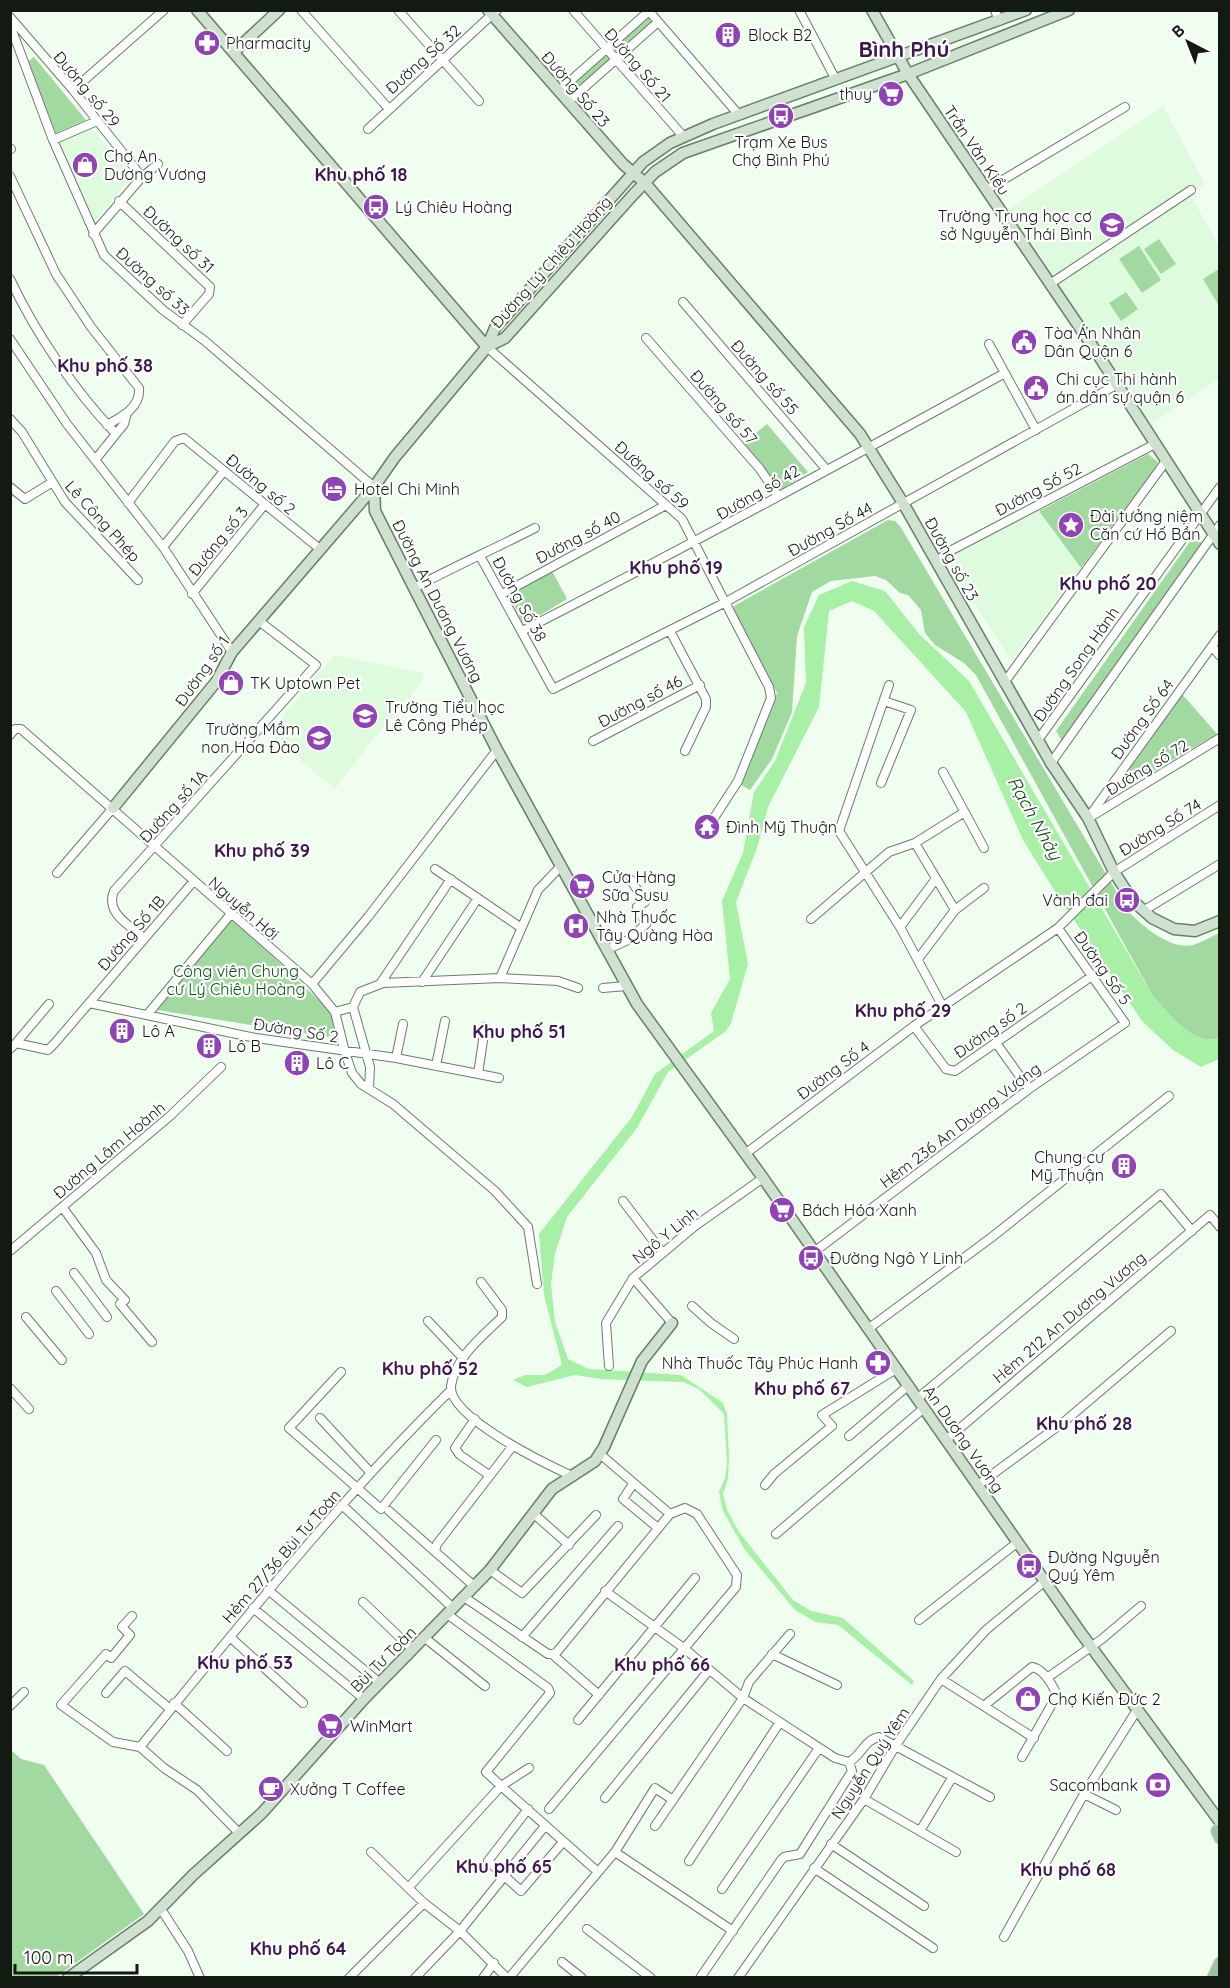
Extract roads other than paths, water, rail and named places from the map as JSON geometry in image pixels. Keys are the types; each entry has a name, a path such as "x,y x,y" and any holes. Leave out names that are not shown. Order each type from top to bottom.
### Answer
{"main road":[{"path":"196,10 487,346 395,457 374,487"},
{"path":"234,52 279,10"},
{"name":"Trần Văn Kiểu","path":"872,10 908,74 1050,284 1200,513 1216,529 1220,544"},
{"name":"Đường Lý Chiêu Hoàng","path":"487,346 495,328 633,172 659,149 683,136 739,115 899,59 997,16 1026,10"},
{"name":"Đường Lý Chiêu Hoàng","path":"487,346 505,338 645,183 669,161 694,147 908,74 1069,10"},
{"name":"Đường Số 23","path":"492,12 623,164 645,183"},
{"name":"Đường số 23","path":"645,183 848,418 903,503 1004,683 1051,763 1088,818 1114,872 1143,911 1163,925 1185,931 1202,929 1220,921"},
{"name":"Đường số 1","path":"113,808 216,682 232,652 374,487"},
{"name":"Đường An Dương Vương","path":"374,487 375,511 497,750 626,986 662,1041 691,1078"},
{"name":"An Dương Vương","path":"691,1078 909,1385 1218,1828"},
{"name":"Bùi Tư Toàn","path":"68,1977 105,1953 161,1910 193,1875 274,1802 364,1699 490,1570 552,1489 588,1467 600,1454 638,1370 672,1323"},
{"path":"1213,1977 1220,1963"}],"street":[{"path":"74,90 164,10"},
{"path":"301,10 389,109"},
{"path":"398,10 479,101"},
{"name":"Đường Số 21","path":"573,10 683,136"},
{"path":"799,10 836,80"},
{"path":"559,91 648,11 739,115"},
{"name":"Đường Số 32","path":"368,129 492,12"},
{"name":"Đường số 29","path":"10,17 74,90 142,177"},
{"path":"568,102 658,22"},
{"name":"Đường số 33","path":"10,26 53,140 93,234 109,260 182,325 205,341 374,487"},
{"path":"986,190 1125,107"},
{"path":"53,140 97,121"},
{"path":"93,234 119,201 142,177 158,165"},
{"path":"10,176 56,274 91,327 139,388 140,395 136,404 127,413 107,425"},
{"path":"1050,284 1191,190"},
{"name":"Đường số 31","path":"119,201 210,287 209,294 182,325"},
{"path":"10,279 54,354 84,398 116,434"},
{"name":"Đường số 55","path":"683,302 826,469"},
{"name":"Đường số 57","path":"645,338 760,469 778,496"},
{"path":"10,339 67,424 163,547 232,652"},
{"path":"989,344 1036,430"},
{"name":"Đường số 59","path":"487,346 682,519 769,687 771,698 738,781 712,820"},
{"name":"Đường số 42","path":"522,631 694,543 1005,373"},
{"name":"Đường Số 44","path":"553,689 724,603 1116,385"},
{"path":"95,460 124,424 127,413"},
{"name":"Lê Công Phép","path":"10,419 28,442 51,483 65,502 138,580"},
{"name":"Đường số 2","path":"128,503 175,441 184,438 321,550"},
{"name":"Đường Số 52","path":"936,562 950,551 1155,444"},
{"path":"1004,683 1166,461"},
{"path":"163,547 224,471"},
{"path":"10,487 25,499 51,483"},
{"name":"Đường Song Hành","path":"1038,740 1220,488"},
{"name":"Đường số 3","path":"192,594 265,504"},
{"name":"Đường số 40","path":"502,594 666,505"},
{"path":"480,556 535,528"},
{"path":"1051,763 1216,529"},
{"name":"Đường Số 38","path":"414,588 467,559 480,556 553,689"},
{"name":"Đường số 1A","path":"144,938 114,912 110,900 114,891 316,665 259,621"},
{"path":"670,631 706,699 706,707 685,751"},
{"name":"Đường Số 64","path":"1088,818 1220,635"},
{"path":"1212,646 1220,657"},
{"name":"Đường số 46","path":"593,741 700,685"},
{"path":"889,685 839,831 900,927 943,1007"},
{"path":"881,783 911,710 884,701"},
{"name":"Nguyễn Hới","path":"11,734 15,729 21,729 113,808 154,848 230,915 312,984 335,1012 352,1073 369,1089 393,1104 495,1191 528,1227 537,1284"},
{"name":"Đường số 72","path":"1088,818 1220,738"},
{"path":"312,984 368,917 497,750"},
{"path":"943,772 961,803 963,813 984,848"},
{"name":"Đường Số 74","path":"1061,925 1114,872 1220,805"},
{"name":"Đường số 1","path":"57,873 113,808"},
{"path":"812,920 889,852 915,843 963,813"},
{"path":"915,843 955,910"},
{"path":"1143,911 1220,864"},
{"path":"500,978 520,927 538,890 561,866"},
{"path":"435,869 520,927"},
{"path":"380,984 450,879"},
{"path":"606,950 628,940 646,924 637,908 645,902 631,880"},
{"path":"900,927 935,880"},
{"name":"Đường Số 1B","path":"13,1046 48,1050 193,882"},
{"path":"918,959 955,910 984,888"},
{"path":"422,982 478,898"},
{"path":"147,1015 230,915"},
{"name":"Đường Số 5","path":"1061,925 1092,976 1125,1023"},
{"name":"Đường Số 4","path":"745,1154 914,1026 1061,925"},
{"name":"Đường số 2","path":"914,1026 950,1072 955,1071 1092,976"},
{"path":"369,1089 370,1067 353,1007 360,992 380,984 500,978 558,981 578,988"},
{"path":"603,988 626,986"},
{"name":"Đường Số 2","path":"89,1003 256,1038 396,1058 499,1078"},
{"path":"13,1046 49,1004"},
{"path":"335,1012 353,1007"},
{"path":"436,1066 445,1021"},
{"name":"Hẻm 236 An Dương Vương","path":"814,1252 1029,1089 1125,1023"},
{"path":"396,1058 403,1024"},
{"path":"478,1074 485,1027"},
{"path":"996,1043 1029,1089"},
{"name":"Đường Lâm Hoành","path":"10,1251 170,1116 221,1067"},
{"path":"868,1329 992,1237 1169,1096"},
{"name":"Ngô Y Linh","path":"609,1366 606,1323 633,1278 662,1251 763,1178"},
{"path":"776,1534 921,1403 1161,1194 1192,1231"},
{"path":"623,1201 662,1251"},
{"path":"63,1208 96,1253 106,1280 152,1342"},
{"name":"Hẻm 212 An Dương Vương","path":"946,1440 1210,1215 1220,1227"},
{"path":"74,1273 107,1317"},
{"path":"633,1278 672,1323"},
{"path":"481,1281 503,1314 463,1358 455,1373 451,1390 459,1407 512,1447 572,1476"},
{"path":"56,1291 89,1334"},
{"path":"692,1306 734,1339"},
{"path":"26,1317 62,1360"},
{"path":"428,1321 463,1358"},
{"path":"978,1485 1065,1421 1171,1331"},
{"path":"765,1485 774,1474 832,1426 822,1415 896,1369"},
{"path":"341,1372 289,1428 381,1509 436,1440"},
{"path":"849,1436 909,1385"},
{"path":"10,1388 29,1409"},
{"name":"Hẻm 27/36 Bùi Tư Toàn","path":"140,1747 171,1706 342,1505 451,1390"},
{"path":"320,1418 371,1473"},
{"path":"475,1419 454,1448 459,1455 489,1475"},
{"path":"435,1551 437,1544 512,1447"},
{"path":"600,1454 670,1514"},
{"path":"633,1484 623,1499 658,1528"},
{"path":"342,1505 450,1611 548,1688 550,1693 486,1772 598,1872"},
{"path":"549,1809 686,1649 738,1582 737,1575 691,1509 685,1508 670,1514 556,1653 552,1654"},
{"path":"389,1511 474,1586"},
{"path":"534,1514 569,1545"},
{"path":"490,1570 522,1593 596,1515"},
{"path":"522,1637 618,1526"},
{"path":"919,1620 1018,1542"},
{"path":"578,1720 695,1578"},
{"name":"Nguyễn Quý Yêm","path":"738,1977 864,1799 896,1745 941,1679 986,1630 1045,1581"},
{"path":"268,1590 380,1683"},
{"path":"605,1591 686,1649 743,1698 841,1761 849,1762 856,1758 871,1739 879,1737 990,1797"},
{"path":"464,1597 548,1654 552,1654 599,1695"},
{"path":"363,1602 413,1650"},
{"path":"1047,1678 1092,1646 1141,1606"},
{"path":"253,1608 364,1699"},
{"path":"132,1616 123,1627 130,1635 111,1658 106,1654 61,1705 113,1742 140,1747 164,1768 197,1791 239,1833"},
{"path":"655,1826 743,1698 749,1682 790,1634"},
{"path":"230,1637 303,1703"},
{"path":"425,1638 485,1686"},
{"path":"772,1654 837,1685"},
{"path":"985,1705 1032,1667 1036,1667 1047,1678 1057,1695 1023,1757"},
{"path":"605,1798 709,1670"},
{"path":"106,1693 124,1671 228,1751"},
{"path":"941,1679 1034,1738"},
{"path":"10,1706 24,1692"},
{"path":"1004,1937 1084,1794 1137,1710"},
{"path":"689,1861 780,1722"},
{"path":"722,1889 819,1748"},
{"path":"700,1977 781,1860 784,1857 800,1854 852,1771 849,1762"},
{"path":"410,1887 501,1786 529,1768"},
{"path":"920,1831 952,1778"},
{"path":"371,1852 410,1887 424,1903 460,1931 508,1977 615,1852 655,1788 673,1800"},
{"path":"1084,1794 1116,1810"},
{"path":"864,1799 956,1852"},
{"path":"528,1809 488,1861 521,1891 563,1842"},
{"path":"415,1977 460,1931 545,1826"},
{"path":"831,1845 924,1906"},
{"path":"615,1852 733,1931"},
{"path":"814,1868 933,1948"},
{"path":"349,1977 424,1903"},
{"path":"161,1910 189,1951 200,1977"},
{"path":"587,1929 651,1977"},
{"path":"562,1962 582,1977"},
{"path":"483,1977 494,1963"}],"water":[{"name":"Rạch Nhảy","path":"852,581 885,591 919,634 969,681 1154,998 1191,1034 1209,1040 1219,1038 1219,1059 1201,1067 1173,1050 1142,1021 1023,840 966,712 874,611 852,601 829,611 819,707 768,807 757,848 736,902 748,964 731,1023 726,1031 668,1072 637,1128 567,1217 555,1253 551,1284 555,1322 568,1359 589,1369 681,1375 723,1403 727,1414 729,1457 728,1479 723,1494 727,1510 739,1532 793,1600 811,1611 843,1618 914,1681 912,1685 838,1625 816,1622 795,1610 745,1550 723,1511 719,1492 725,1479 727,1463 724,1414 699,1389 683,1382 601,1379 575,1375 527,1387 513,1380 525,1375 545,1375 562,1365 544,1295 539,1234 632,1117 655,1074 714,1031 711,1013 730,979 722,901 743,853 754,792 775,761 806,683 804,627 819,595"}],"place":[{"name":"Block B2","path":"728,35"},
{"name":"Pharmacity","path":"207,43"},
{"name":"thuy","path":"891,94"},
{"name":"Trạm Xe Bus Chợ Bình Phú","path":"781,116"},
{"name":"Chợ An Dương Vương","path":"85,165"},
{"name":"Lý Chiêu Hoàng","path":"376,207"},
{"name":"Trường Trung học cơ sở Nguyễn Thái Bình","path":"1112,225"},
{"name":"Tòa Án Nhân Dân Quận 6","path":"1024,342"},
{"name":"Chi cục Thi hành án dân sự quận 6","path":"1036,388"},
{"name":"Hotel Chi Minh","path":"334,489"},
{"name":"Đài tưởng niệm Căn cứ Hố Bần","path":"1071,525"},
{"name":"TK Uptown Pet","path":"231,683"},
{"name":"Trường Tiểu học Lê Công Phép","path":"365,716"},
{"name":"Trường Mầm non Hoa Đào","path":"319,738"},
{"name":"Đình Mỹ Thuận","path":"707,827"},
{"name":"Cửa Hàng Sữa Susu","path":"582,886"},
{"name":"Vành đai","path":"1127,900"},
{"name":"Nhà Thuốc Tây Quàng Hòa","path":"576,926"},
{"name":"Lô A","path":"122,1031"},
{"name":"Lô B","path":"209,1046"},
{"name":"Lô C","path":"297,1063"},
{"name":"Chung cư Mỹ Thuận","path":"1124,1166"},
{"name":"Bách Hóa Xanh","path":"782,1210"},
{"name":"Đường Ngô Y Linh","path":"811,1258"},
{"name":"Nhà Thuốc Tây Phúc Hanh","path":"878,1363"},
{"name":"Đường Nguyễn Quý Yêm","path":"1029,1566"},
{"name":"Chợ Kiến Đức 2","path":"1028,1699"},
{"name":"WinMart","path":"330,1726"},
{"name":"Sacombank","path":"1158,1785"},
{"name":"Xưởng T Coffee","path":"271,1789"}],"district":[{"name":"Bình Phú","path":"904,49"},
{"name":"Khu phố 18","path":"361,174"},
{"name":"Khu phố 38","path":"105,365"},
{"name":"Khu phố 19","path":"676,567"},
{"name":"Khu phố 20","path":"1108,583"},
{"name":"Khu phố 39","path":"262,850"},
{"name":"Khu phố 29","path":"903,1010"},
{"name":"Khu phố 51","path":"519,1031"},
{"name":"Khu phố 52","path":"430,1368"},
{"name":"Khu phố 67","path":"802,1388"},
{"name":"Khu phố 28","path":"1084,1423"},
{"name":"Khu phố 53","path":"245,1662"},
{"name":"Khu phố 66","path":"662,1664"},
{"name":"Khu phố 65","path":"504,1866"},
{"name":"Khu phố 68","path":"1068,1869"},
{"name":"Khu phố 64","path":"298,1948"}],"park label":[{"name":"Công viên Chung cư Lý Chiêu Hoàng","path":"236,980"}]}
